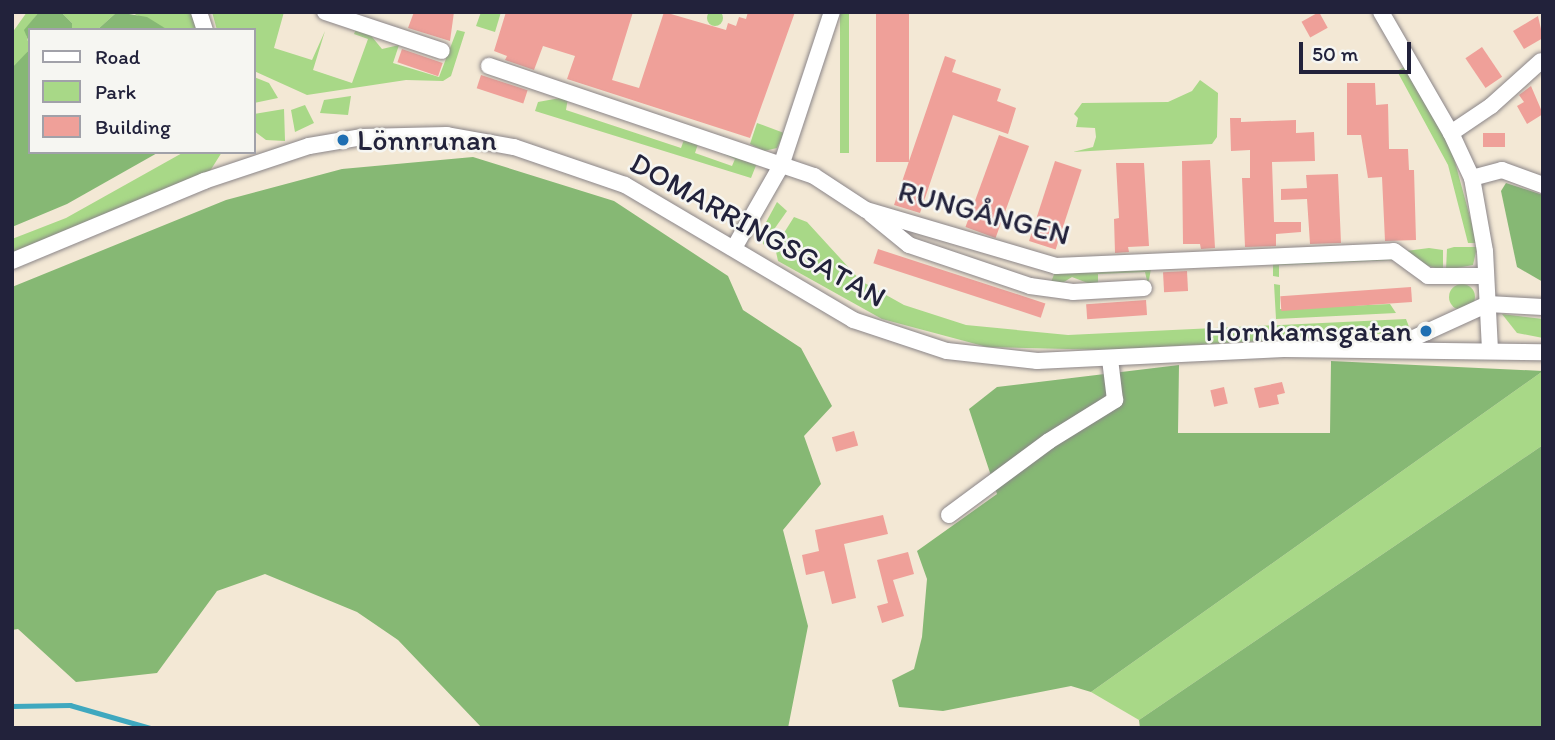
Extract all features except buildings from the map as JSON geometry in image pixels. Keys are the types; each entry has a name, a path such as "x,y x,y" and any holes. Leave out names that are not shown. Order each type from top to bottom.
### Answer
{"street":[{"path":"324,12 442,51"},
{"path":"733,248 781,166 832,12"},
{"path":"1381,12 1451,133 1472,178 1486,276 1490,351"},
{"path":"1451,133 1491,106 1541,61"},
{"name":"RUNGÅNGEN","path":"489,66 747,150 781,166 826,181 866,210 922,223 1056,266 1394,251 1428,276 1486,276"},
{"name":"DOMARRINGSGATAN","path":"12,261 245,159 362,137 472,138 589,170 625,185 853,320 914,342 1016,360 1392,348 1543,352"},
{"path":"1472,178 1502,170 1543,185"},
{"path":"866,210 909,245 1030,286 1073,292 1144,288"},
{"path":"1392,348 1488,304 1543,307"},
{"path":"948,515 1049,441 1115,400 1110,359"}],"green space":[{"path":"715,10 721,12 721,24 715,26 709,24 707,18 709,12"},
{"path":"27,12 39,12 25,30 28,51 12,70 12,33"},
{"path":"39,12 61,12 72,23 72,28 28,28 28,40 24,30"},
{"path":"61,12 117,12 99,28 72,28 72,23"},
{"path":"117,12 147,17 165,28 99,28"},
{"path":"130,12 192,12 197,28 164,28"},
{"path":"212,12 284,12 274,48 312,60 325,31 313,70 352,83 368,39 354,34 356,29 368,32 382,49 399,45 393,63 439,77 457,30 465,32 451,76 443,81 406,80 307,95 256,72 256,28 216,28"},
{"path":"481,12 501,12 495,32 476,26"},
{"path":"840,12 849,12 849,153 840,153"},
{"path":"28,51 28,154 155,154 67,204 12,227 12,68"},
{"path":"1406,66 1452,151 1477,243 1468,243 1448,165 1397,71"},
{"path":"256,78 269,83 278,98 256,103"},
{"path":"1200,80 1218,93 1217,137 1212,144 1073,152 1093,147 1096,137 1095,128 1076,127 1078,118 1074,114 1082,103 1168,102 1192,91"},
{"path":"351,96 348,115 320,113 324,100"},
{"path":"568,98 566,110 681,148 685,137 699,141 695,153 732,166 735,159 724,154 726,149 757,163 751,178 535,111 538,102"},
{"path":"305,105 314,123 295,132 291,110"},
{"path":"284,109 285,141 266,140 256,132 256,114"},
{"path":"757,123 784,133 777,148 764,151 750,144"},
{"path":"180,154 221,154 210,171 12,253 12,239 66,218"},
{"path":"473,157 614,201 728,276 743,310 801,348 832,406 804,436 821,484 783,530 808,626 788,728 482,728 398,640 357,612 265,574 217,591 157,673 76,682 18,629 12,630 12,287 226,200 342,169"},
{"path":"1506,183 1543,195 1543,282 1517,267 1501,191"},
{"path":"777,202 787,211 763,245 764,226"},
{"path":"794,217 807,222 861,281 904,305 966,325 1068,335 1406,319 1411,332 1108,350 987,347 882,319 778,261 775,247"},
{"path":"1477,247 1473,265 1446,270 1447,249"},
{"path":"1429,248 1443,250 1443,270 1425,265 1406,251"},
{"path":"1384,254 1394,260 1279,265 1279,277 1273,276 1273,262"},
{"path":"1151,269 1148,285 1145,272 1098,274 1098,287 1072,277 1059,285 1051,282 1055,272"},
{"path":"1274,284 1280,285 1280,309 1390,304 1396,313 1276,319"},
{"path":"1462,284 1471,288 1475,297 1471,306 1462,310 1453,306 1449,297 1453,288"},
{"path":"1502,314 1543,319 1543,338 1517,333"},
{"path":"1331,361 1543,371 1091,692 1071,686 943,711 899,707 892,680 914,669 922,637 927,579 917,551 997,494 969,409 997,387 1179,365 1178,433 1330,433"},
{"path":"1543,371 1543,445 1139,720 1091,692"},
{"path":"1543,445 1543,728 1140,728 1139,720"}],"waterway":[{"path":"12,706 70,705 150,728"}],"place":[{"name":"Lönnrunan","path":"343,140"},
{"name":"Hornkamsgatan","path":"1426,331"}]}
